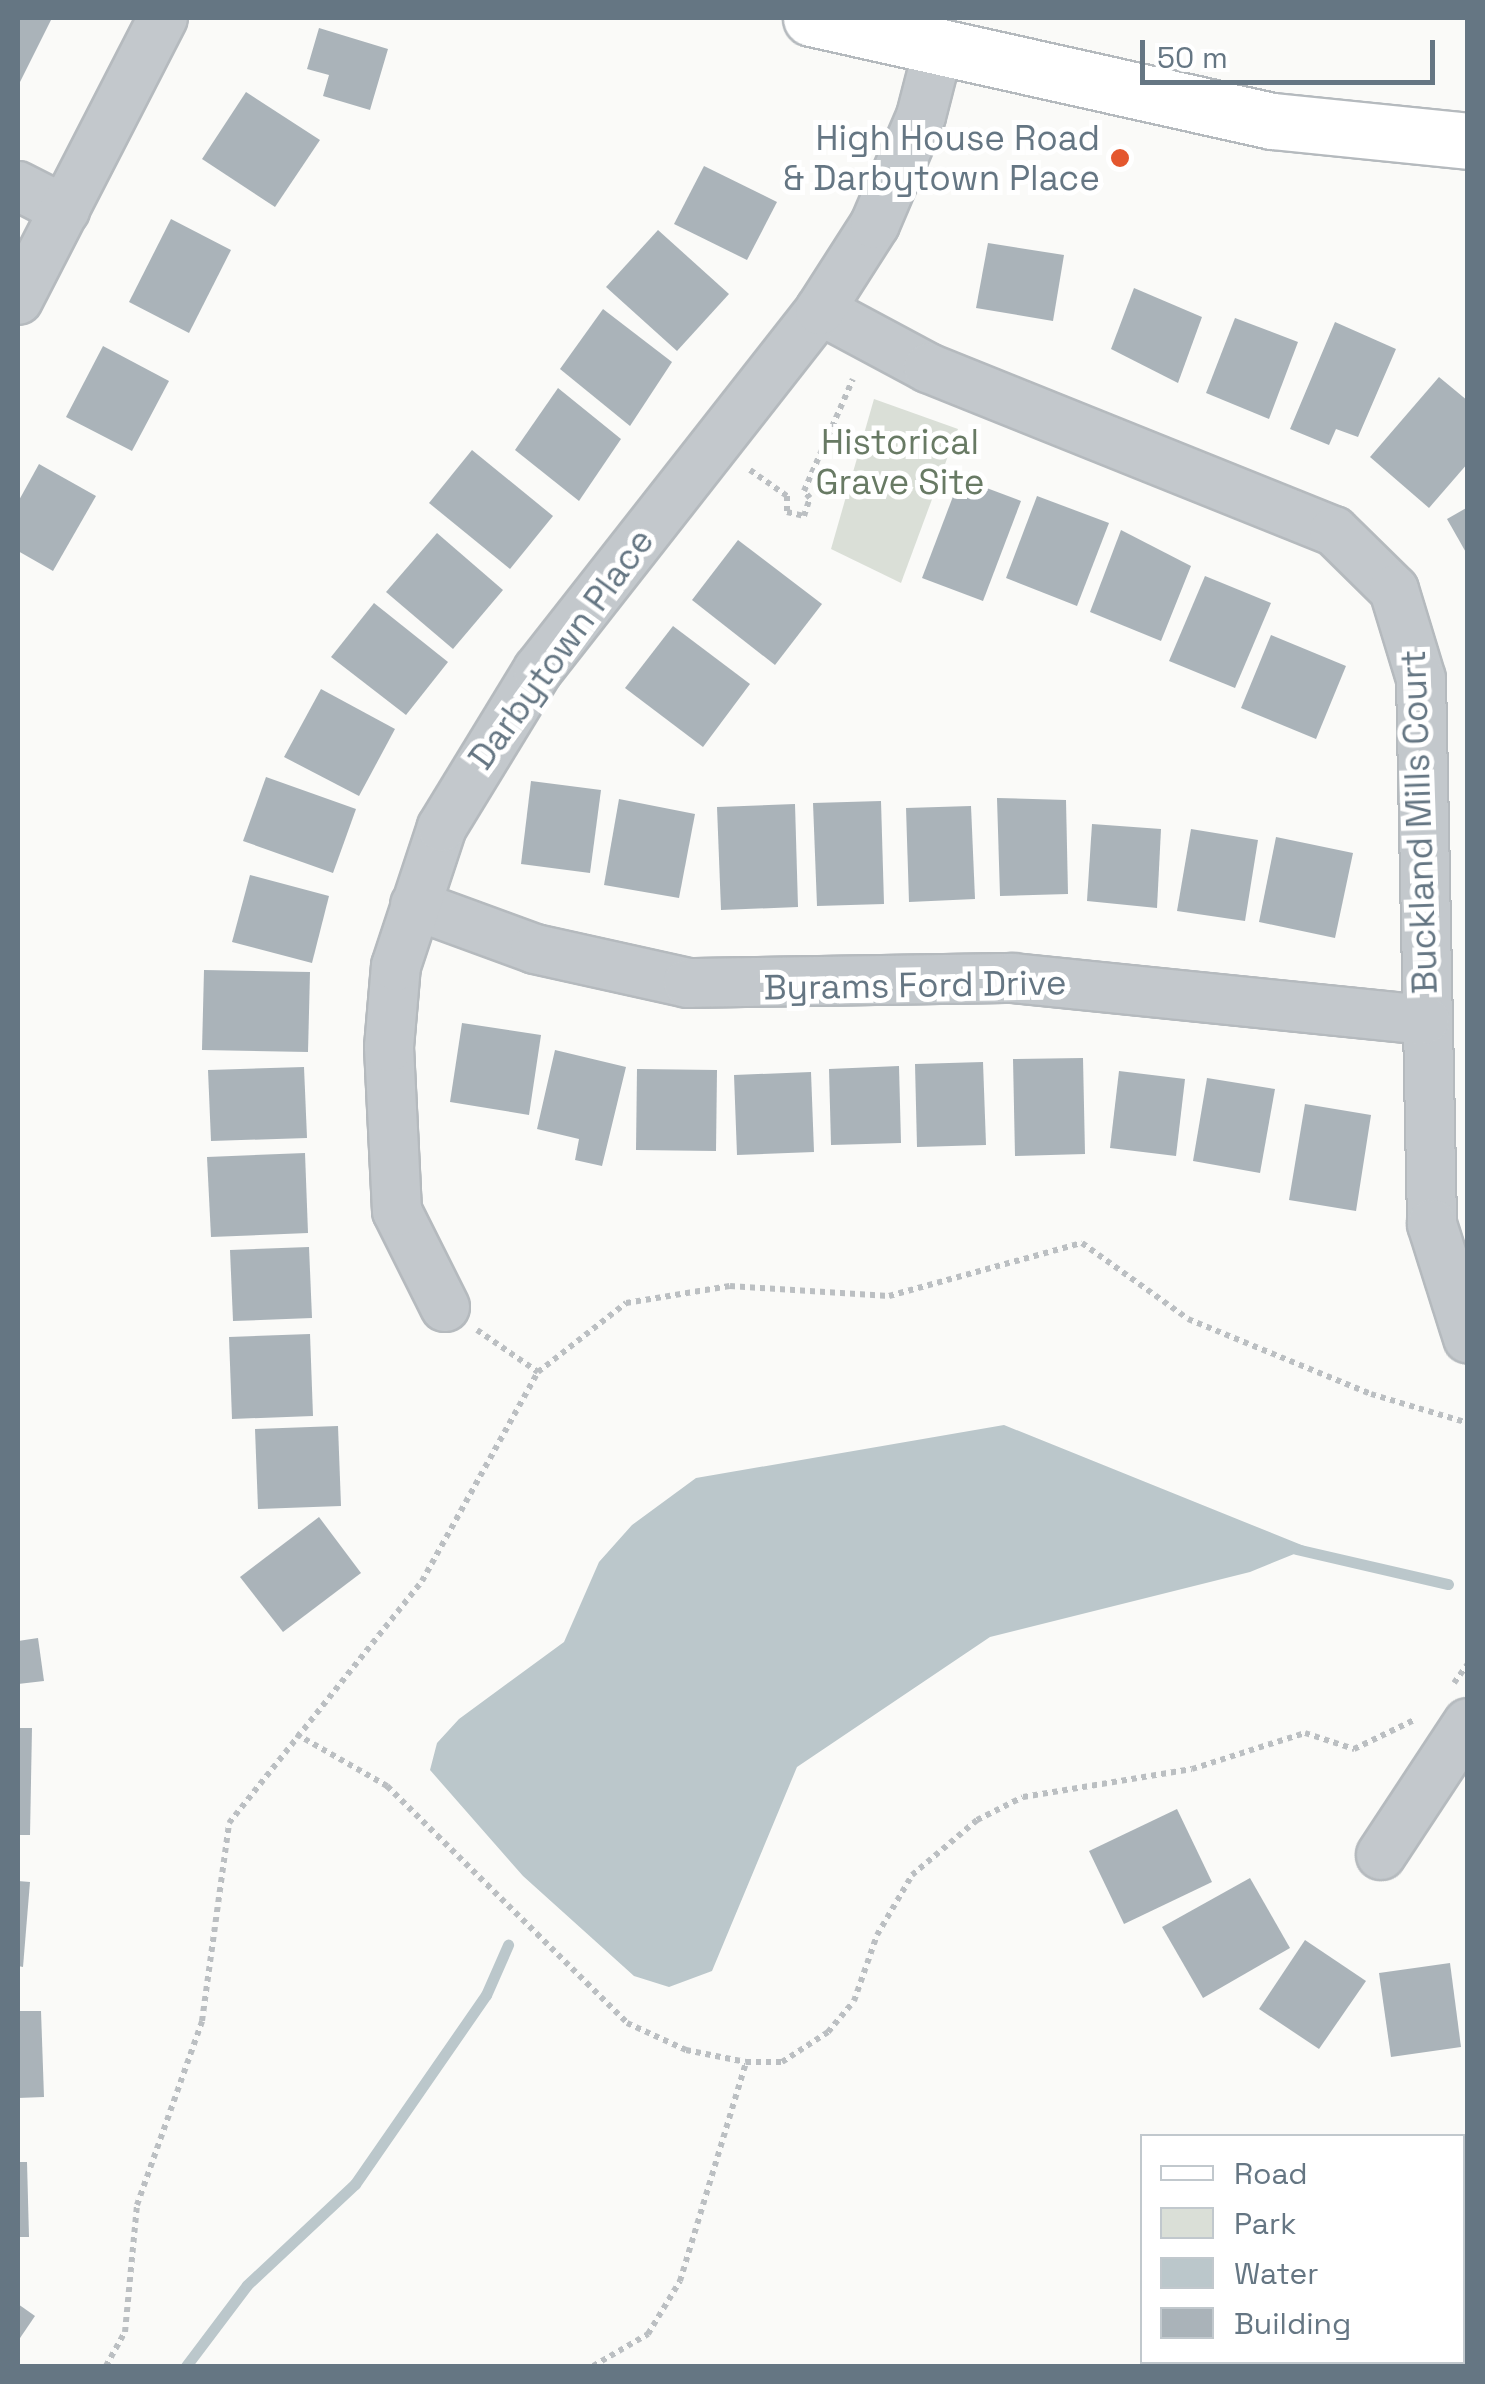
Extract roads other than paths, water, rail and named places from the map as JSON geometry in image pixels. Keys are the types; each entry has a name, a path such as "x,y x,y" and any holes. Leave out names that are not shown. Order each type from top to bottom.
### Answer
{"main road":[{"path":"811,18 938,50 1272,121 1468,141"}],"street":[{"path":"18,300 163,18"},
{"name":"Darbytown Place","path":"445,1308 397,1210 390,1126 390,1007 416,905 442,827 485,747 820,310 875,224 921,116 938,50"},
{"path":"18,186 65,210"},
{"name":"Buckland Mills Court","path":"820,310 928,368 1334,531 1379,568 1407,614 1421,680 1432,1224 1468,1338"},
{"name":"Byrams Ford Drive","path":"416,905 535,949 688,983 1031,979 1425,1020"},
{"path":"1380,1856 1445,1710"}],"water":[{"path":"1004,1425 1309,1548 1250,1572 990,1637 797,1767 712,1971 669,1987 634,1976 523,1876 430,1770 437,1743 459,1719 564,1642 599,1562 632,1525 696,1478"}],"waterway":[{"path":"1296,1549 1448,1584"},
{"path":"186,2366 247,2285 355,2184 486,1995 508,1945"}],"place":[{"name":"High House Road & Darbytown Place","path":"1120,158"}],"park label":[{"name":"Historical Grave Site","path":"900,462"}]}
